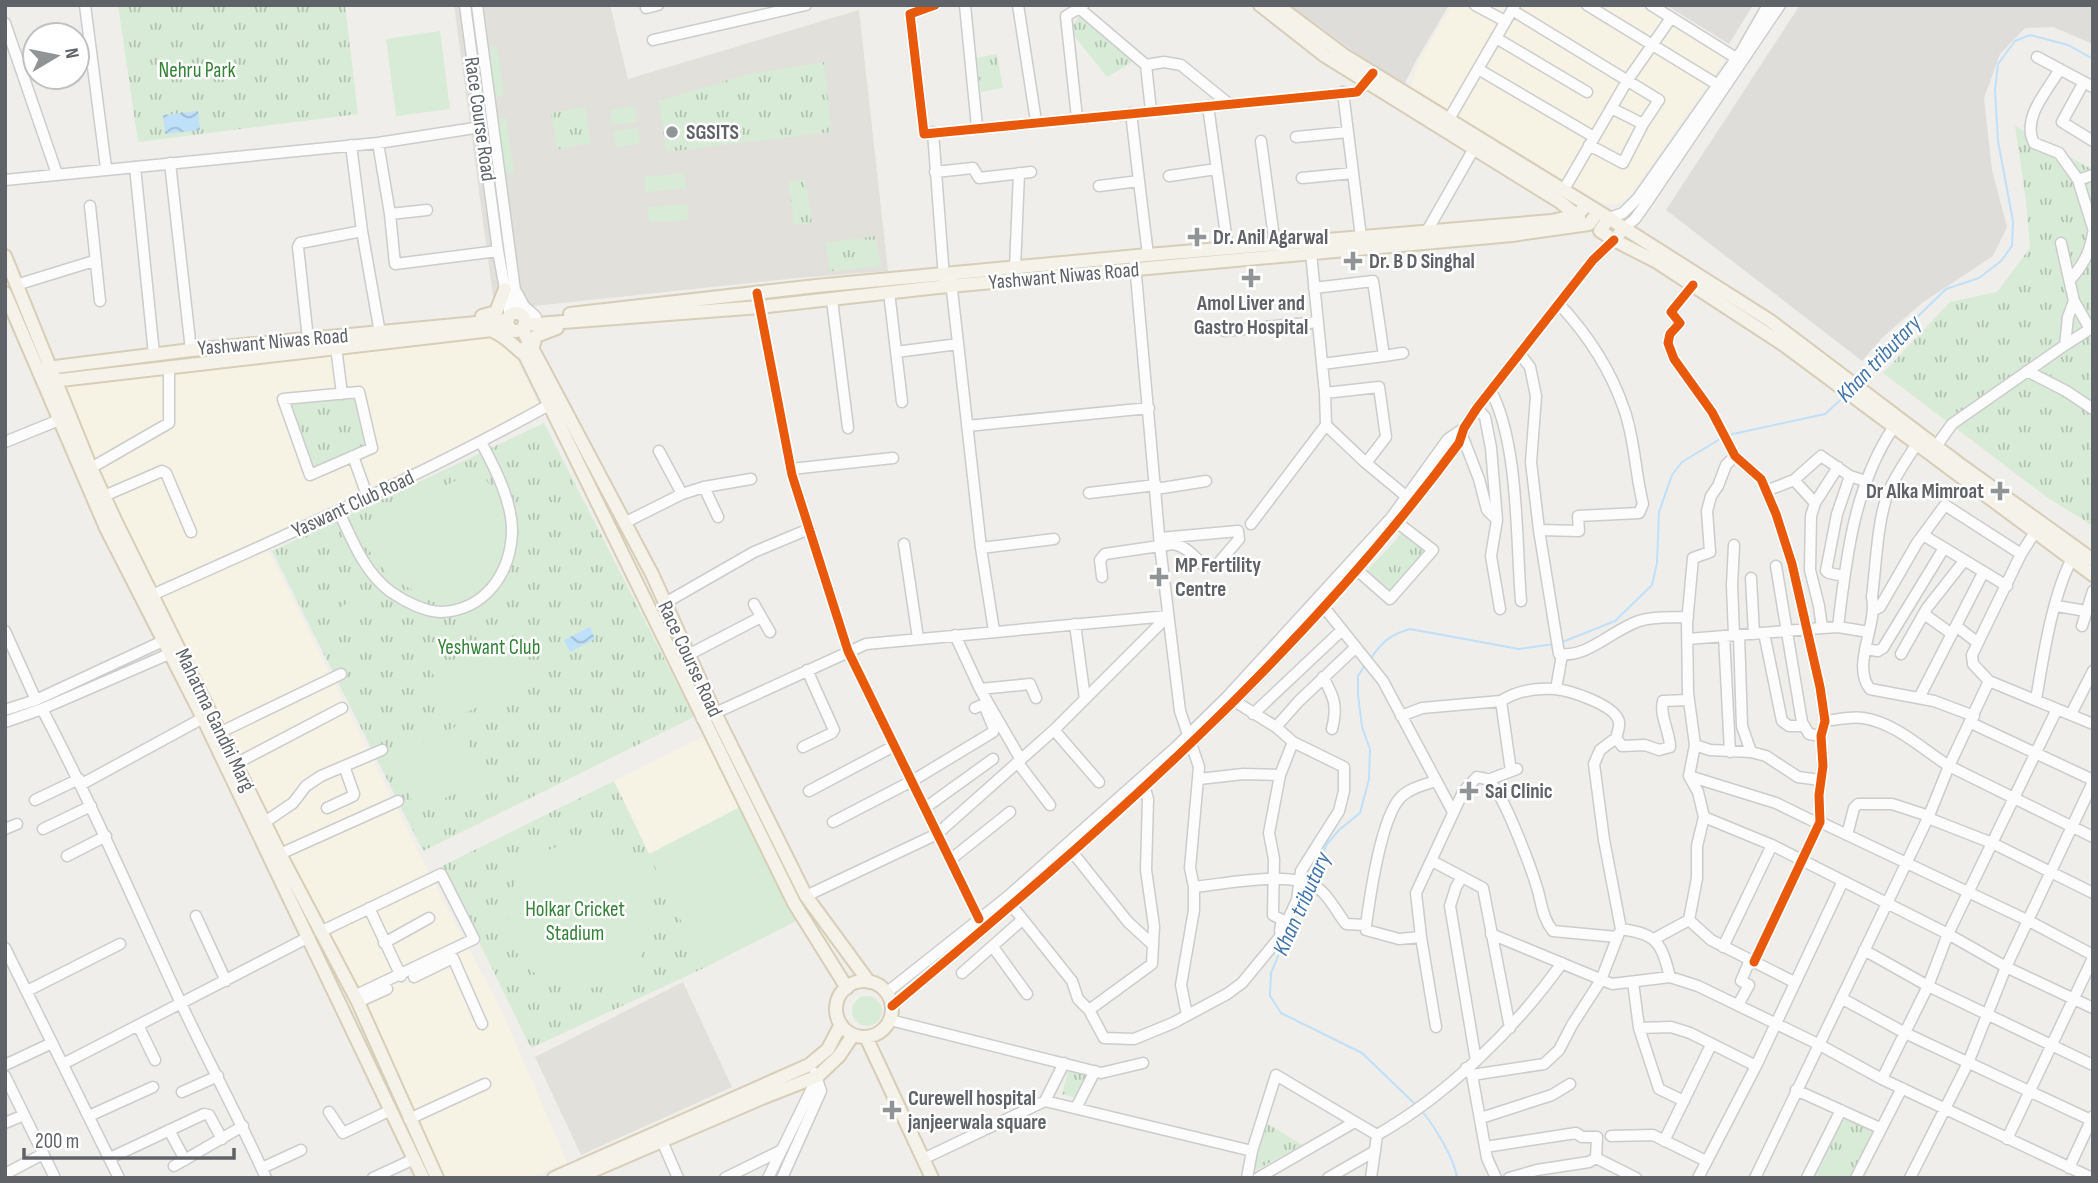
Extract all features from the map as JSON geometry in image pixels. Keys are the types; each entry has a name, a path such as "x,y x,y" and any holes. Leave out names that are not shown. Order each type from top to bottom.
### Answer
{"main road":[{"path":"1260,5 1325,56 1448,119 1477,144 1614,240 1657,262 1845,385"},
{"path":"1277,5 1370,78 1477,144 1563,191 1734,296 1862,398 1937,445 2075,554 2093,575"},
{"path":"1577,215 1598,212"},
{"path":"1595,227 1598,212"},
{"name":"Yashwant Niwas Road","path":"45,374 154,354 380,332 467,324 562,323 831,300 1015,268 1311,253 1552,221 1577,215"},
{"name":"Yashwant Niwas Road","path":"45,374 57,380 491,330 518,322 757,293 948,281 1135,262 1148,255 1361,237 1512,235 1595,227"},
{"path":"1614,240 1623,228"},
{"name":"Mahatma Gandhi Marg","path":"5,256 10,289 45,374 59,420 164,656 203,718 315,934 356,999 437,1178"},
{"path":"467,324 472,317 489,316 496,312 509,286"},
{"name":"Race Course Road","path":"518,322 549,405 638,581 702,719 794,903 847,988"},
{"path":"491,330 510,340 517,350 529,353 536,336 557,328 562,323"},
{"name":"Race Course Road","path":"529,353 624,523 665,603 715,713 806,896 869,982"},
{"name":"Mahatma Gandhi Marg","path":"57,380 91,468 280,854 423,1178"},
{"path":"1862,398 1893,428 2035,532 2075,554 2093,560"},
{"path":"582,1176 818,1076 859,1036 880,1032 890,1020 892,1006 887,993 869,982 853,984 847,988 838,1001 838,1017 841,1024 859,1036 932,1178"},
{"path":"554,1178 809,1065 828,1049 841,1024"}],"street":[{"path":"85,5 106,169"},
{"name":"Race Course Road","path":"465,5 498,251 518,322"},
{"name":"Race Course Road","path":"477,5 509,286"},
{"path":"646,8 659,5"},
{"path":"653,40 774,8 806,5"},
{"path":"935,5 910,14 924,134 1036,121 1357,92 1370,78"},
{"path":"965,5 978,127"},
{"path":"1018,5 1036,121"},
{"path":"1475,5 1505,21"},
{"path":"1587,5 1718,85"},
{"path":"1651,5 1736,58"},
{"path":"1598,212 1623,213 1638,198 1718,85 1768,5"},
{"path":"1623,228 1635,219 1647,202 1780,5"},
{"path":"1077,118 1066,16 1081,7 1146,65 1151,111"},
{"path":"1448,119 1513,7 1659,100 1623,163 1478,69"},
{"path":"1563,191 1627,81 1671,18"},
{"path":"5,23 57,174"},
{"path":"1496,38 1587,92"},
{"path":"2037,57 2089,84 2062,122 2093,141"},
{"path":"1146,65 1164,62 1181,65 1229,104"},
{"path":"2060,69 2031,119 2030,132 2034,143 2059,153 2079,181 2093,231 2088,261 2070,280"},
{"path":"1343,92 1361,237"},
{"path":"1208,106 1228,249"},
{"path":"1611,107 1643,124"},
{"path":"1131,113 1148,255"},
{"path":"5,180 378,143 481,127"},
{"path":"933,132 948,281 994,631"},
{"path":"1296,137 1348,132"},
{"path":"1261,141 1275,244"},
{"path":"378,143 395,264 498,251"},
{"path":"1427,237 1477,144"},
{"path":"352,145 362,232 380,332"},
{"path":"170,163 191,350"},
{"path":"135,167 154,354"},
{"path":"935,172 973,168 979,178 1031,172"},
{"path":"1169,176 1216,169"},
{"path":"1015,268 1019,173"},
{"path":"1302,178 1353,173"},
{"path":"2079,181 2093,175"},
{"path":"1099,186 1139,181"},
{"path":"90,206 100,301"},
{"path":"390,214 427,210"},
{"path":"1595,227 1600,251"},
{"path":"308,339 298,247 300,243 362,232"},
{"path":"887,993 979,919 1009,902 1073,853 1231,699 1394,520 1459,443 1477,408 1600,251 1614,240"},
{"path":"1937,445 1952,424 2091,328 2074,301 2061,243"},
{"path":"1251,524 1326,425 1311,253"},
{"path":"10,289 94,261"},
{"path":"1135,262 1160,542 1180,711 1199,767 1191,868 1195,910 1181,985 1187,1015"},
{"path":"1314,288 1373,281 1384,356"},
{"path":"1693,285 1671,312 1679,323 1670,334 1668,343 1674,359 1721,427 1732,452 1761,479 1766,491 1792,564 1825,721 1821,736 1823,766 1819,823 1741,981 1749,985 1738,1005"},
{"path":"509,286 524,306 518,322"},
{"path":"889,292 902,402"},
{"path":"757,293 791,469 848,651 979,919"},
{"path":"831,300 848,428"},
{"path":"2065,345 2068,317 2074,301"},
{"path":"1539,530 1579,531 1578,516 1639,513 1643,504 1625,410 1614,383 1603,359 1559,304"},
{"path":"1224,331 1318,322"},
{"path":"896,352 958,344"},
{"path":"336,347 342,394"},
{"path":"1322,364 1403,353"},
{"path":"1520,354 1530,367 1536,396 1531,462 1555,636 1560,654 1556,689"},
{"path":"91,468 169,423 169,367"},
{"path":"2027,371 2066,391 2093,409"},
{"path":"1325,393 1379,387 1386,437 1366,463"},
{"path":"1491,391 1500,410 1511,468 1521,601"},
{"path":"359,393 372,448 353,456 310,475 283,399 359,393"},
{"name":"Yaswant Club Road","path":"152,595 339,512 549,405"},
{"path":"967,426 1149,408"},
{"path":"1477,408 1485,417 1489,429 1497,520 1491,556 1500,609"},
{"path":"5,442 59,420"},
{"path":"1326,425 1407,497"},
{"path":"1838,627 1844,576 1865,481 1878,449 1893,428"},
{"path":"1320,602 1357,570 1448,439 1463,432"},
{"path":"1463,432 1487,510 1497,520"},
{"path":"339,512 367,567 390,591 415,606 439,612 462,608 484,597 496,582 507,565 512,531 504,491 481,442"},
{"path":"1910,1178 1968,1063 2006,967 2093,781 1934,701 1870,689 1866,685 1863,664 1874,610 1871,597 1887,496 1895,477 1916,445"},
{"path":"659,451 682,494"},
{"path":"1689,920 1697,878 1697,846 1704,817 1699,792 1689,776 1695,745 1688,700 1688,617 1693,558 1710,552 1707,511 1710,496 1718,486 1732,452"},
{"path":"353,456 368,498"},
{"path":"1766,491 1794,480 1821,456 1850,476 1865,481"},
{"path":"791,469 893,458"},
{"path":"1822,628 1810,570 1811,516 1815,503 1838,467"},
{"path":"104,496 162,471 166,473 191,532"},
{"path":"1844,576 1826,571 1837,514 1850,476"},
{"path":"624,523 682,494 704,487 751,479"},
{"path":"1794,480 1815,503"},
{"path":"1089,493 1206,481"},
{"path":"704,487 718,517"},
{"path":"1874,610 1880,607 1945,505 2021,554"},
{"path":"1357,570 1390,598 1433,550 1394,520"},
{"path":"665,603 754,552 809,529"},
{"path":"1102,577 1100,560 1105,554 1160,542 1238,531 1239,534 1239,539 1216,566 1204,566 1176,540"},
{"path":"2035,532 2021,554 1971,659 1989,681 2093,724"},
{"path":"1923,536 2007,586"},
{"path":"981,548 1054,539"},
{"path":"904,544 918,638"},
{"path":"1730,752 1734,545"},
{"path":"1865,649 1878,651 1883,648 1944,548"},
{"path":"2036,700 2063,577 2075,554"},
{"path":"1901,654 1924,614 1964,561"},
{"path":"1776,566 1803,726 1809,734 1821,736"},
{"path":"1919,698 1983,573"},
{"path":"1751,578 1759,633 1782,721 1789,726 1803,726"},
{"path":"2082,626 2093,591"},
{"path":"1320,602 1377,673 1453,812"},
{"path":"754,604 770,632"},
{"path":"2057,606 2086,611"},
{"path":"1924,614 1978,643"},
{"path":"702,719 866,644 1168,616"},
{"path":"806,896 937,834 1054,730 1168,616"},
{"path":"688,655 761,617"},
{"path":"1560,654 1592,647 1636,622 1688,617"},
{"path":"1075,624 1085,699"},
{"path":"1688,639 1838,627 1869,632"},
{"path":"1253,714 1342,630"},
{"path":"5,631 92,806 181,1002 264,1173 301,1150"},
{"path":"832,822 912,781 993,732 996,724 955,635"},
{"path":"1732,635 1742,726 1751,752"},
{"path":"5,722 158,643"},
{"path":"1276,727 1298,701 1356,647"},
{"path":"5,710 39,704 164,656"},
{"path":"803,747 834,730 807,670"},
{"path":"2071,714 2093,671"},
{"path":"221,732 341,674"},
{"path":"1323,677 1335,699 1332,729"},
{"path":"1755,1178 1929,817 1949,766 1989,681"},
{"path":"980,689 1030,684 1036,698"},
{"path":"1401,716 1422,708 1501,701 1511,694 1556,689 1602,704 1614,711 1620,723 1616,738 1600,750 1594,764 1619,933 1601,980 1559,1050 1544,1064 1469,1072"},
{"path":"1009,902 1072,981 1078,999 1089,1010 1104,1038 1134,1040 1173,1023 1242,983 1279,938 1297,900 1302,882 1301,871 1339,811 1344,791 1344,767 1293,742 1276,727 1231,699"},
{"path":"1616,738 1622,746 1646,745 1659,750 1670,747 1668,728 1661,709 1663,701 1688,700"},
{"path":"1436,1027 1416,893 1463,792 1477,777 1488,780 1515,770 1501,701"},
{"path":"975,708 984,705 1050,805"},
{"path":"237,763 342,708"},
{"path":"1882,1079 1928,986 1948,934 2057,709"},
{"path":"1825,721 1860,717 1877,721 1920,744 1949,766 2093,837"},
{"path":"34,800 80,782 203,718"},
{"path":"1054,730 1099,782"},
{"path":"1279,938 1282,920 1273,915 1271,905 1274,859 1269,833 1280,775 1293,742"},
{"path":"1695,745 1710,750 1751,752 1766,757 1798,777 1821,780"},
{"path":"809,791 894,746"},
{"path":"265,822 293,803 306,786 382,750"},
{"path":"925,808 993,759"},
{"path":"327,808 354,794 344,766"},
{"path":"1199,779 1243,774 1280,775"},
{"path":"1689,776 1776,803 2027,920 2093,957 2007,1139"},
{"path":"1488,780 1498,794 1521,842 1538,890 1544,921 1553,931 1640,932 1654,939 1665,958 1670,977"},
{"path":"1421,937 1399,939 1366,930 1366,925 1372,885 1388,818 1403,794 1436,781"},
{"path":"892,1006 1142,784"},
{"path":"1089,1010 1152,964 1153,916 1146,870 1149,811 1142,784"},
{"path":"280,854 398,801"},
{"path":"1847,835 1854,808 1858,804 1892,804 1992,843 2093,892"},
{"path":"43,829 92,806"},
{"path":"950,860 1010,812"},
{"path":"1704,817 1772,845 1948,934 2006,967 2093,1008"},
{"path":"5,829 17,824"},
{"path":"67,856 106,836"},
{"path":"1723,947 1772,845"},
{"path":"1073,853 1128,922 1152,944"},
{"path":"1432,860 1483,888 1510,1028"},
{"path":"63,1064 315,934 441,874 474,939 356,999"},
{"path":"1462,877 1450,906 1476,1060"},
{"path":"1194,887 1273,878 1302,882 1318,888 1346,924 1366,925"},
{"path":"1698,1178 1756,1066 1843,881"},
{"path":"369,908 401,976"},
{"path":"196,916 226,981"},
{"path":"384,943 429,918"},
{"path":"962,973 1022,920"},
{"path":"1654,939 1689,920"},
{"path":"1689,920 1711,940 1794,982"},
{"path":"1491,933 1612,984 1670,977 1698,986 1818,1044 1882,1079 2092,1178"},
{"path":"27,991 120,944"},
{"path":"993,947 1027,994"},
{"path":"5,948 119,1178"},
{"path":"1864,950 1928,986 2093,1065"},
{"path":"356,999 453,958 482,1024"},
{"path":"1377,1135 1407,1118 1469,1072 1476,1060 1510,1028 1540,994 1562,963"},
{"path":"1633,982 1639,1028 1659,1088 1684,1101"},
{"path":"1841,998 1905,1033 2092,1119 2068,1168"},
{"path":"890,1020 1101,1073 1143,1063"},
{"path":"138,1025 155,1060"},
{"path":"1639,1028 1671,1027 1690,1032 1756,1066"},
{"path":"5,1065 52,1043"},
{"path":"1664,1141 1711,1045"},
{"path":"1045,1101 1063,1063"},
{"path":"782,1178 821,1091 818,1076 809,1065"},
{"path":"1076,1108 1095,1071"},
{"path":"1469,1072 1487,1158 1498,1178 1589,1162 1596,1158"},
{"path":"1247,1178 1252,1151 1276,1075 1377,1135"},
{"path":"5,1076 55,1178"},
{"path":"182,1092 218,1076"},
{"path":"768,1178 818,1076"},
{"path":"409,1119 485,1084"},
{"path":"1480,1118 1552,1095 1570,1084"},
{"path":"89,1116 153,1087"},
{"path":"1856,1178 1902,1088"},
{"path":"1796,1090 1880,1128"},
{"path":"923,1159 1045,1101 1252,1151"},
{"path":"329,1112 343,1133 391,1110"},
{"path":"1807,1178 1841,1110"},
{"path":"110,1158 207,1114 222,1139"},
{"path":"5,1123 24,1115"},
{"path":"1258,1178 1353,1123"},
{"path":"174,1166 243,1126"},
{"path":"169,1130 185,1160"},
{"path":"1485,1147 1577,1133 1582,1137 1597,1137 1596,1158"},
{"path":"1371,1178 1377,1135"},
{"path":"1611,1136 1653,1135 1706,1161"},
{"path":"662,1141 678,1178"},
{"path":"725,1178 780,1151"},
{"path":"1328,1178 1375,1151"},
{"path":"11,1174 43,1154"},
{"path":"1596,1158 1636,1178"},
{"path":"373,1178 414,1159"}],"shaded area":[{"name":"SGSITS","path":"454,5 610,5 628,79 859,10 888,271 515,308 502,306 493,296"},
{"path":"1290,5 1449,5 1403,87"},
{"path":"1453,5 1643,5 1727,57 1629,197 1617,204 1602,203 1411,87 1419,60"},
{"path":"1666,5 1753,5 1729,44"},
{"path":"1800,5 2093,5 2093,44 2053,27 2025,28 2000,54 1984,98 1992,170 2007,227 1993,256 1922,303 1882,338 1862,361 1666,210"},
{"path":"506,336 540,409 262,538 426,867 502,1012 567,1162 528,1178 440,1178 121,535 60,382"},
{"path":"707,735 742,806 649,854 614,781"},
{"path":"683,982 732,1087 581,1155 535,1057"}],"green space":[{"name":"Nehru Park","path":"118,5 345,5 358,114 138,142"},
{"path":"1082,14 1134,61 1107,77 1075,37 1073,24"},
{"path":"440,31 450,109 396,116 386,39"},
{"path":"497,46 504,96 486,97 480,49"},
{"path":"997,54 1003,88 981,92 976,58"},
{"path":"824,62 831,132 666,152 659,101 745,75"},
{"path":"635,106 637,122 612,125 610,110"},
{"path":"585,107 591,143 557,149 551,113"},
{"path":"506,118 514,172 496,174 489,119"},
{"path":"2015,126 2093,170 2093,526 2048,498 1883,373 1950,302 1997,292 2030,248"},
{"path":"638,128 640,144 616,147 613,131"},
{"path":"684,173 686,188 646,192 644,177"},
{"path":"805,180 812,223 794,225 789,181"},
{"path":"687,204 688,220 649,222 648,207"},
{"path":"875,236 881,266 830,271 826,243"},
{"path":"359,392 372,448 310,475 283,399"},
{"name":"Yeshwant Club","path":"544,423 694,717 423,851 272,551"},
{"path":"480,469 498,509 500,544 488,571 467,589 440,595 410,588 381,567 357,528"},
{"path":"1404,531 1430,549 1391,599 1364,574"},
{"path":"366,593 375,611 346,626 337,609"},
{"path":"509,636 531,682 454,718 432,672"},
{"path":"459,725 484,780 417,811 391,758"},
{"name":"Holkar Cricket Stadium","path":"614,781 704,968 531,1048 442,866"},
{"path":"742,806 798,920 704,968 649,854"},
{"name":"Holkar Cricket Stadium","path":"580,843 608,849 632,864 647,888 653,916 647,944 632,968 608,983 580,989 552,983 528,968 513,944 507,916 513,888 528,864 552,849"},
{"path":"867,996 878,1000 882,1011 878,1022 867,1026 856,1022 852,1011 856,1000"},
{"path":"1069,1067 1090,1077 1082,1100 1062,1094"},
{"path":"1846,1114 1877,1130 1855,1178 1815,1178"},
{"path":"1258,1118 1302,1145 1251,1173"}],"water":[{"path":"198,111 200,130 165,134 163,115"},
{"path":"590,627 595,639 570,652 564,640"}],"waterway":[{"name":"Khan tributary","path":"1858,380 1878,355 1946,289 1979,278 2001,261 2012,246 2013,221 1998,141 1995,90 1998,64 2015,41 2030,35 2068,45 2093,59"},
{"name":"Khan tributary","path":"1728,435 1825,414 1846,395"},
{"name":"Khan tributary","path":"1560,643 1615,621 1652,585 1657,563 1659,512 1672,475 1682,462 1720,439"},
{"name":"Khan tributary","path":"1371,658 1387,639 1410,629 1519,649 1555,644"},
{"name":"Khan tributary","path":"1310,881 1327,844 1360,813 1369,779 1370,749 1362,727 1358,695 1358,676 1365,665"},
{"name":"Khan tributary","path":"1302,901 1308,886"},
{"name":"Khan tributary","path":"1298,909 1271,973 1270,996 1281,1013 1362,1053 1416,1105"},
{"name":"Khan tributary","path":"1422,1111 1448,1152 1457,1178"}],"cycle path":[{"path":"935,5 910,14 924,134 1357,92 1373,73"},
{"path":"892,1006 1120,810 1264,671 1332,598 1397,522 1459,443 1464,428 1477,408 1593,260 1614,240"},
{"path":"1693,285 1671,312 1680,323 1670,334 1668,343 1674,359 1712,412 1735,456 1761,479 1776,514 1792,564 1820,687 1825,721 1821,736 1823,766 1819,795 1820,822 1754,962"},
{"path":"757,293 792,475 848,651 979,919"}],"place":[{"name":"SGSITS","path":"672,132"},
{"name":"Dr. Anil Agarwal","path":"1197,237"},
{"name":"Dr. B D Singhal","path":"1353,261"},
{"name":"Amol Liver and Gastro Hospital","path":"1251,278"},
{"name":"Dr Alka Mimroat","path":"2000,491"},
{"name":"MP Fertility Centre","path":"1159,577"},
{"name":"Sai Clinic","path":"1469,791"},
{"name":"Curewell hospital janjeerwala square","path":"892,1110"}]}
